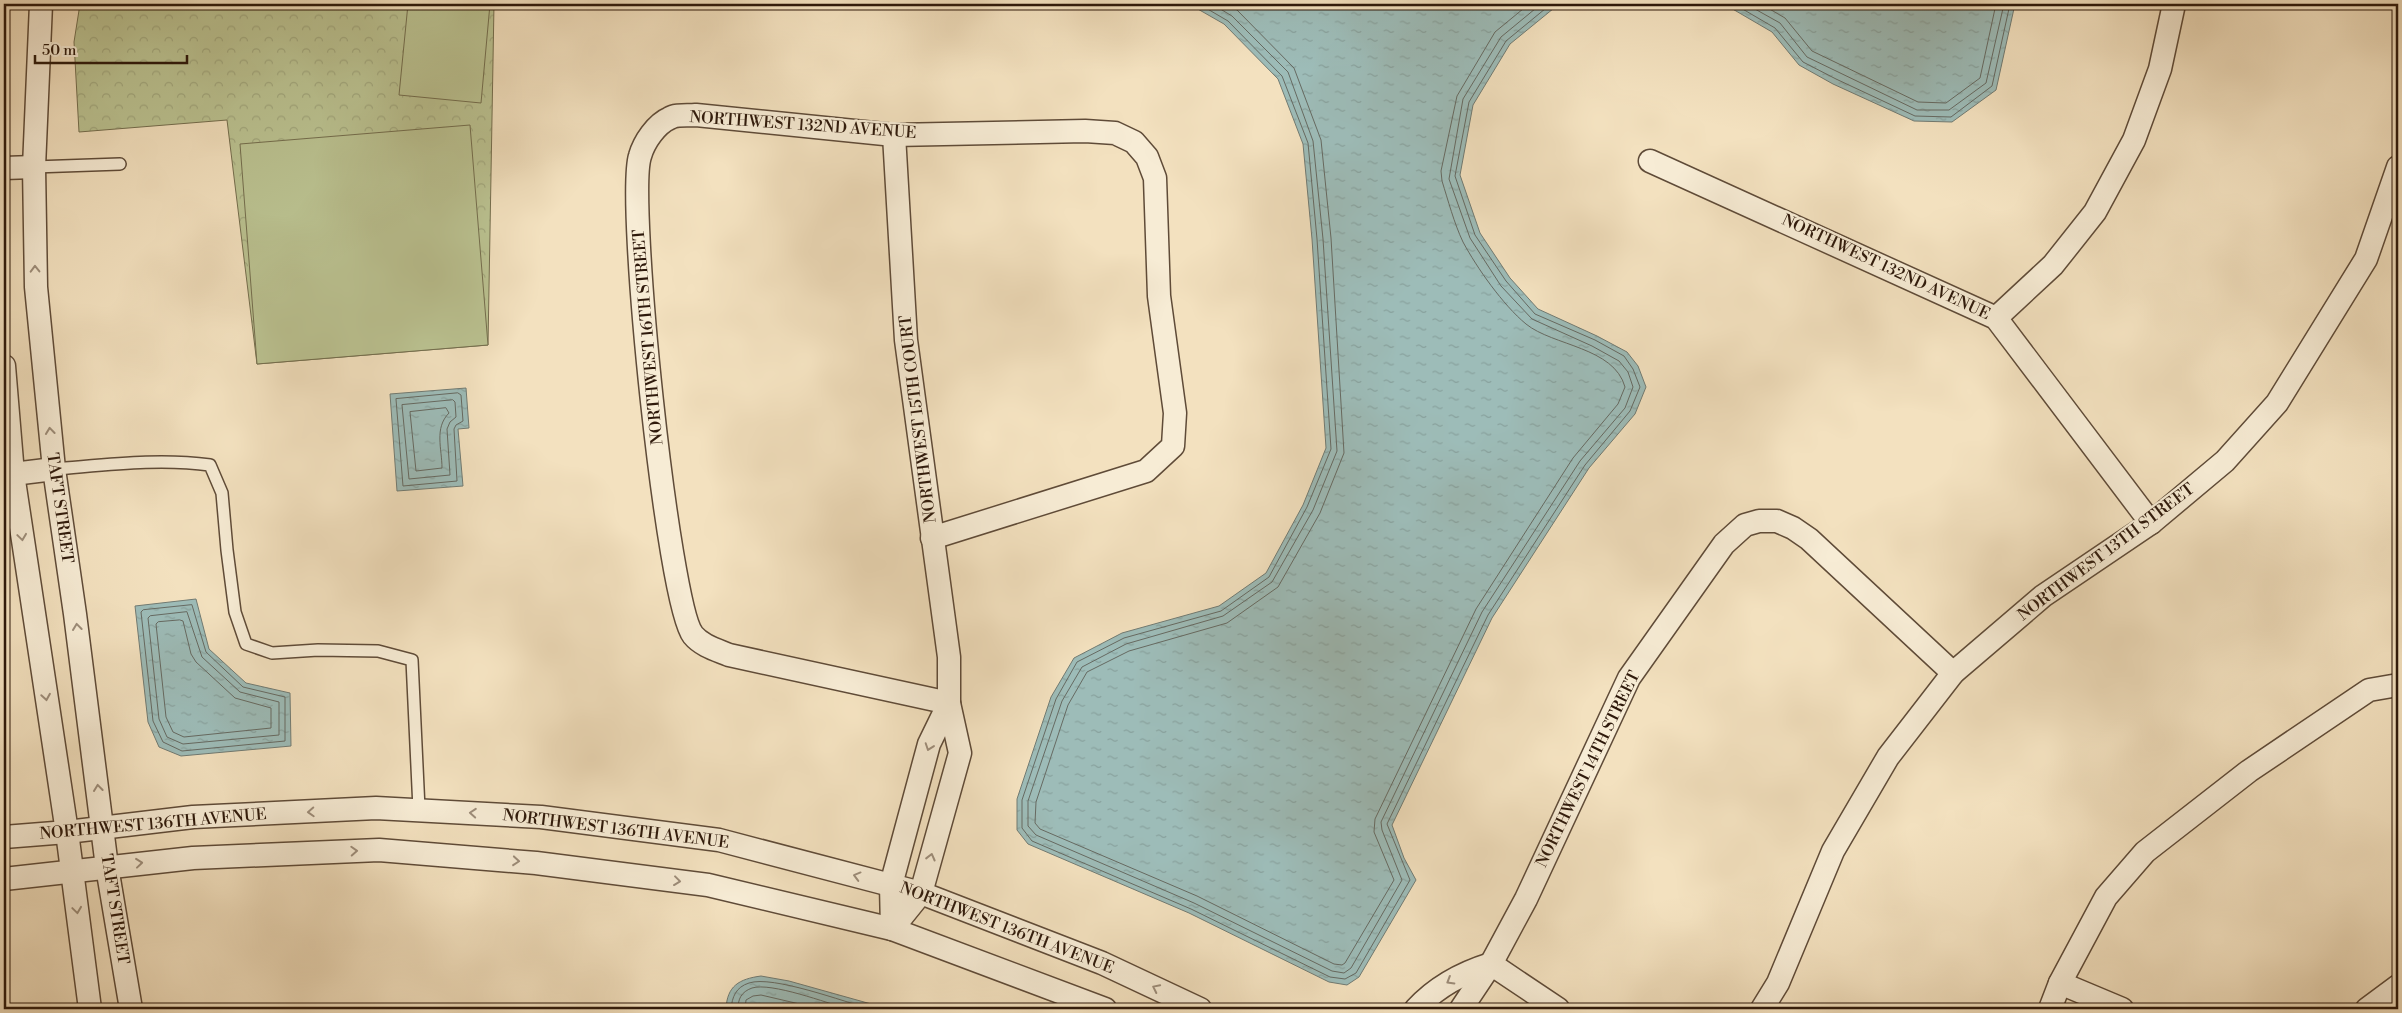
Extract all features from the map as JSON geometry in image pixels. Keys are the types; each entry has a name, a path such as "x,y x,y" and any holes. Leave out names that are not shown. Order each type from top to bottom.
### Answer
{"street":[{"name":"TAFT STREET","path":"41,4 34,167 36,287 54,469 107,866 131,1009"},
{"path":"1996,318 2053,265 2095,212 2134,140 2160,69 2174,4"},
{"name":"NORTHWEST 132ND AVENUE","path":"654,130 670,117 696,115 894,135 1085,131 1115,133 1134,142 1148,157 1155,178 1159,296 1175,413 1173,446 1146,471 932,538"},
{"name":"NORTHWEST 16TH STREET","path":"654,130 640,156 636,199 650,390 680,598 693,634 709,648 729,655 949,702"},
{"name":"NORTHWEST 15TH COURT","path":"892,930 921,893 960,753 949,702 949,657 906,340 894,135"},
{"name":"NORTHWEST 132ND AVENUE","path":"1650,161 1996,318 2151,523"},
{"path":"4,168 34,167"},
{"name":"NORTHWEST 13TH STREET","path":"1762,1009 1778,983 1833,851 1888,757 1954,673 2043,596 2151,523 2225,461 2277,403 2366,259 2398,167"},
{"path":"4,366 13,474 67,832 90,1009"},
{"path":"13,474 54,469"},
{"name":"NORTHWEST 14TH STREET","path":"1461,1009 1492,964 1526,899 1629,678 1724,544 1745,525 1759,521 1777,521 1793,528 1809,540 1954,673"},
{"path":"2050,1009 2060,983 2106,897 2145,852 2249,771 2369,690 2395,685"},
{"name":"NORTHWEST 15TH COURT","path":"892,930 891,885 929,744 949,702"},
{"name":"NORTHWEST 136TH AVENUE","path":"4,837 67,832 193,817 376,808 541,817 719,840 921,893 1102,963 1200,1009"},
{"path":"4,879 107,866 193,858 389,850 536,863 708,885 892,930 1105,1009"},
{"path":"1416,1009 1439,988 1455,977 1492,964 1558,1009"},
{"path":"2060,983 2122,1009"},
{"path":"2367,1009 2398,986"}],"lane":[{"path":"34,167 120,164"},
{"path":"54,469 164,461 181,461 210,466 222,493 235,612 246,644 272,653 318,650 378,652 412,660 419,809"}],"green space":[{"path":"80,4 494,4 488,345 257,364 227,120 79,132 74,42"},
{"path":"408,4 490,4 481,103 399,95"},
{"path":"470,125 488,345 257,364 240,144"}],"water":[{"path":"1189,4 1559,4 1510,44 1473,105 1460,175 1480,233 1510,278 1538,309 1627,352 1638,366 1646,387 1635,414 1589,468 1492,618 1392,825 1404,858 1416,880 1359,977 1347,985 1329,982 1189,913 1028,844 1017,830 1017,799 1051,697 1074,658 1122,633 1219,606 1266,573 1303,505 1326,448 1312,239 1303,144 1278,79 1224,24"},
{"path":"1724,4 2015,4 1996,90 1952,122 1914,121 1833,84 1799,65 1772,32"},
{"path":"466,388 469,428 458,429 463,486 397,491 390,394"},
{"path":"196,599 209,649 246,683 290,693 291,746 181,756 159,747 148,722 135,606"},
{"path":"761,976 789,981 889,1009 726,1009 729,995 736,985 746,979"}]}
